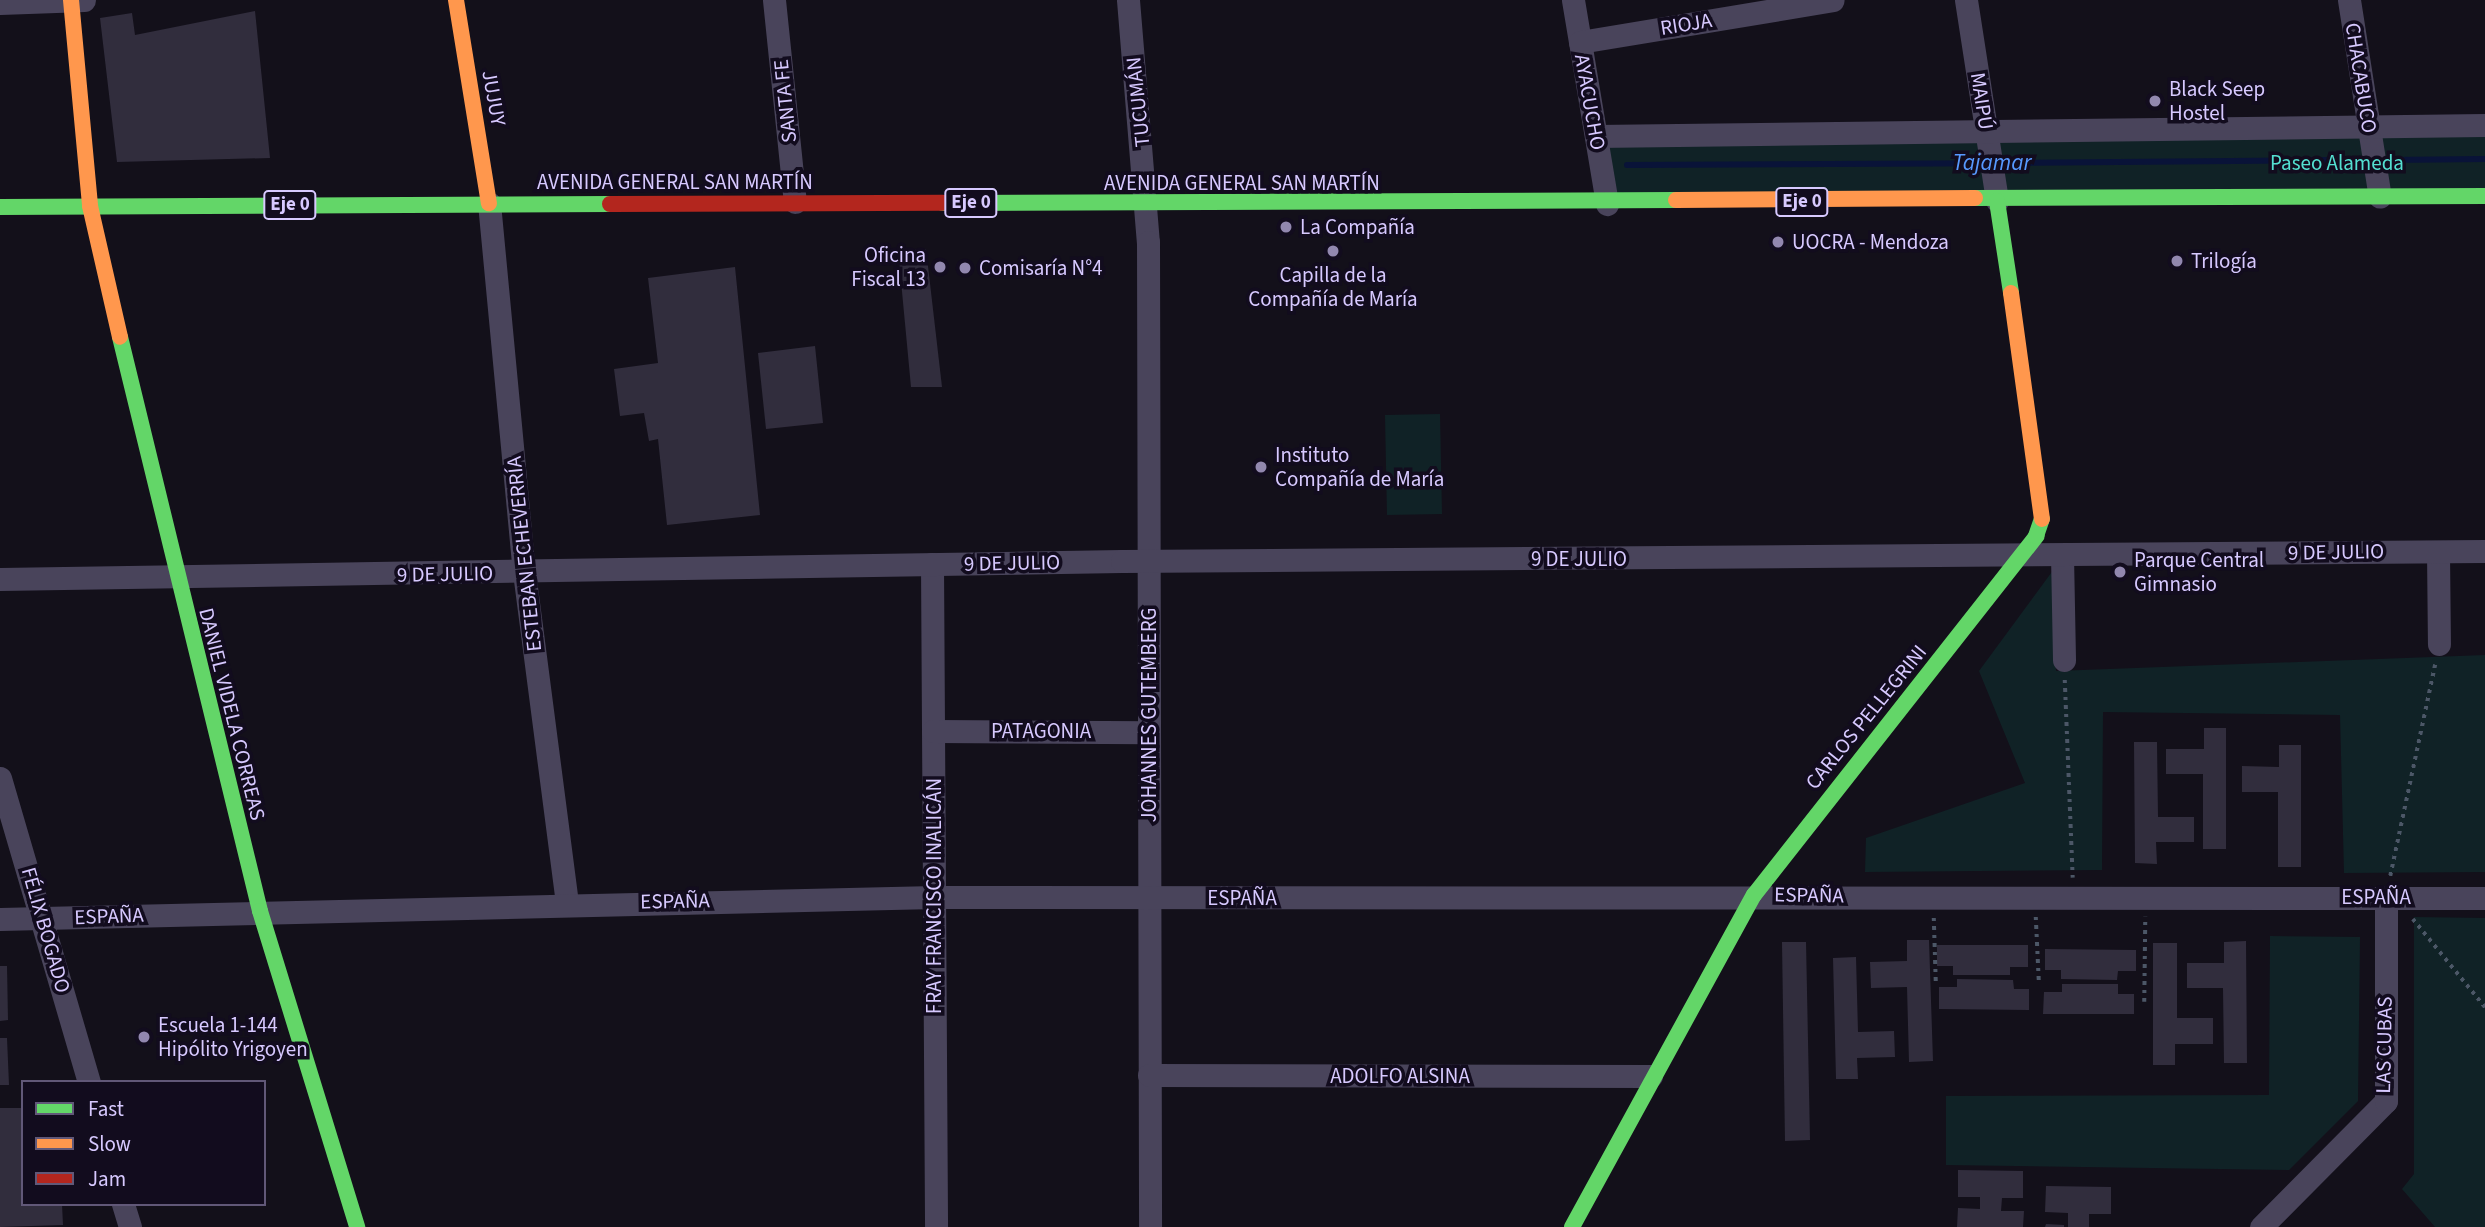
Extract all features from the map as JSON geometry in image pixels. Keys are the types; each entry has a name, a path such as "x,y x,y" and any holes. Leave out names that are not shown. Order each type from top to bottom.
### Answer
{"street":[{"name":"JUJUY","path":"456,0 489,203"},
{"name":"SANTA FE","path":"774,0 795,202"},
{"name":"TUCUMÁN","path":"1128,0 1147,203"},
{"name":"AYACUCHO","path":"1573,0 1607,204"},
{"name":"RIOJA","path":"1580,42 1833,0"},
{"name":"MAIPÚ","path":"1966,0 1997,201"},
{"name":"CHACABUCO","path":"2349,0 2380,197"},
{"path":"0,2 75,1"},
{"name":"DANIEL VIDELA CORREAS","path":"75,1 90,206 176,580 260,911 357,1227"},
{"path":"1596,136 2485,125"},
{"name":"AVENIDA GENERAL SAN MARTÍN","path":"0,207 795,202 1607,204 2485,196"},
{"name":"CARLOS PELLEGRINI","path":"1572,1227 1651,1076 1754,895 2025,555 2044,514 1997,201"},
{"name":"ESTEBAN ECHEVERRÍA","path":"489,203 524,572 567,903"},
{"name":"JOHANNES GUTEMBERG","path":"1147,203 1150,1227"},
{"name":"9 DE JULIO","path":"0,579 176,580 932,564 2485,551"},
{"path":"2438,552 2439,644"},
{"path":"2062,555 2064,660"},
{"name":"FRAY FRANCISCO INALICÁN","path":"932,564 936,1227"},
{"name":"PATAGONIA","path":"933,731 1148,732"},
{"name":"FÉLIX BOGADO","path":"0,778 88,1080"},
{"name":"ESPAÑA","path":"0,919 567,903 935,897 1754,895 1933,898 2485,898"},
{"name":"LAS CUBAS","path":"2261,1227 2386,1101 2386,897"},
{"name":"ADOLFO ALSINA","path":"1149,1075 1651,1076"},
{"path":"125,1206 130,1227"}],"path":[{"path":"2386,897 2439,644"},
{"path":"2064,660 2074,897"},
{"path":"2144,1002 2146,897"},
{"path":"1933,898 1936,982"},
{"path":"2034,898 2039,981"},
{"path":"2411,916 2485,1007"}],"green space":[{"name":"Paseo Alameda","path":"2485,125 2485,196 1607,204 1596,136"},
{"path":"1440,414 1442,514 1387,515 1385,415"},
{"path":"2054,569 2056,671 2485,655 2485,872 2344,873 2340,715 2103,712 2102,870 1865,872 1866,838 2025,783 1979,671"},
{"path":"2414,917 2485,918 2485,1227 2435,1227 2402,1189 2414,1174"},
{"path":"2270,936 2360,937 2358,1101 2289,1170 1946,1165 1946,1096 2269,1095"}],"building":[{"path":"255,11 270,158 117,162 100,18 132,13 135,35"},
{"path":"898,249 926,249 942,387 911,387"},
{"path":"735,267 760,515 667,525 658,439 649,441 644,413 620,416 614,369 658,363 648,278"},
{"path":"815,346 823,423 766,429 758,353"},
{"path":"2204,728 2226,728 2226,849 2203,849 2203,774 2166,774 2166,749 2204,749"},
{"path":"2134,742 2157,742 2158,817 2194,817 2194,842 2156,842 2157,864 2135,863"},
{"path":"2279,745 2301,745 2301,867 2278,867 2278,792 2242,792 2242,766 2279,767"},
{"path":"1907,940 1929,940 1933,1061 1909,1062 1907,987 1871,988 1870,962 1907,961"},
{"path":"2246,941 2247,1063 2224,1063 2223,988 2187,988 2187,963 2224,963 2224,942"},
{"path":"1782,942 1806,942 1810,1140 1785,1141"},
{"path":"2153,943 2177,943 2177,1018 2213,1018 2213,1044 2175,1044 2175,1065 2153,1065"},
{"path":"1937,945 2028,945 2028,967 2010,967 2010,975 1953,975 1953,966 1937,966"},
{"path":"2045,949 2136,950 2136,971 2118,971 2117,980 2061,979 2061,970 2045,970"},
{"path":"1856,957 1858,1032 1894,1031 1895,1057 1857,1058 1858,1079 1836,1079 1833,958"},
{"path":"0,966 7,966 8,1020 0,1021"},
{"path":"1957,979 2013,980 2014,989 2029,989 2029,1010 1939,1009 1939,987 1957,987"},
{"path":"2062,984 2118,984 2118,994 2134,994 2134,1014 2043,1014 2044,992 2062,992"},
{"path":"0,1038 7,1038 9,1085 0,1085"},
{"path":"0,1108 21,1108 21,1206 62,1206 63,1225 0,1227"},
{"path":"1958,1170 2023,1171 2023,1198 2002,1198 2001,1211 2024,1211 2023,1227 1957,1227 1958,1208 1980,1209 1980,1197 1958,1197"},
{"path":"2046,1186 2111,1187 2111,1214 2089,1214 2089,1227 2068,1227 2068,1213 2045,1212"},
{"path":"2046,1224 2064,1225 2064,1227 2045,1227"}],"waterway":[{"name":"Tajamar","path":"2387,160 2485,159"},
{"name":"Tajamar","path":"1996,163 2358,160"},
{"name":"Tajamar","path":"1627,165 1985,163"}],"traffic: fast":[{"path":"1975,198 2485,196"},
{"path":"943,203 1676,200"},
{"path":"1997,201 2011,293"},
{"path":"0,207 610,204"},
{"path":"120,337 260,911 357,1227"},
{"path":"1572,1227 1754,895 2036,536 2042,519"}],"traffic: slow":[{"path":"71,0 90,206 120,337"},
{"path":"456,0 489,203"},
{"path":"1676,200 1975,198"},
{"path":"2011,293 2042,519"}],"traffic: jam":[{"path":"610,204 943,203"}],"place":[{"name":"Black Seep Hostel","path":"2155,101"},
{"name":"La Compañía","path":"1286,227"},
{"name":"UOCRA - Mendoza","path":"1778,242"},
{"name":"Capilla de la Compañía de María","path":"1333,251"},
{"name":"Trilogía","path":"2177,261"},
{"name":"Oficina Fiscal 13","path":"940,267"},
{"name":"Comisaría N°4","path":"965,268"},
{"name":"Instituto Compañía de María","path":"1261,467"},
{"name":"Parque Central Gimnasio","path":"2120,572"},
{"name":"Escuela 1-144 Hipólito Yrigoyen","path":"144,1037"}]}
